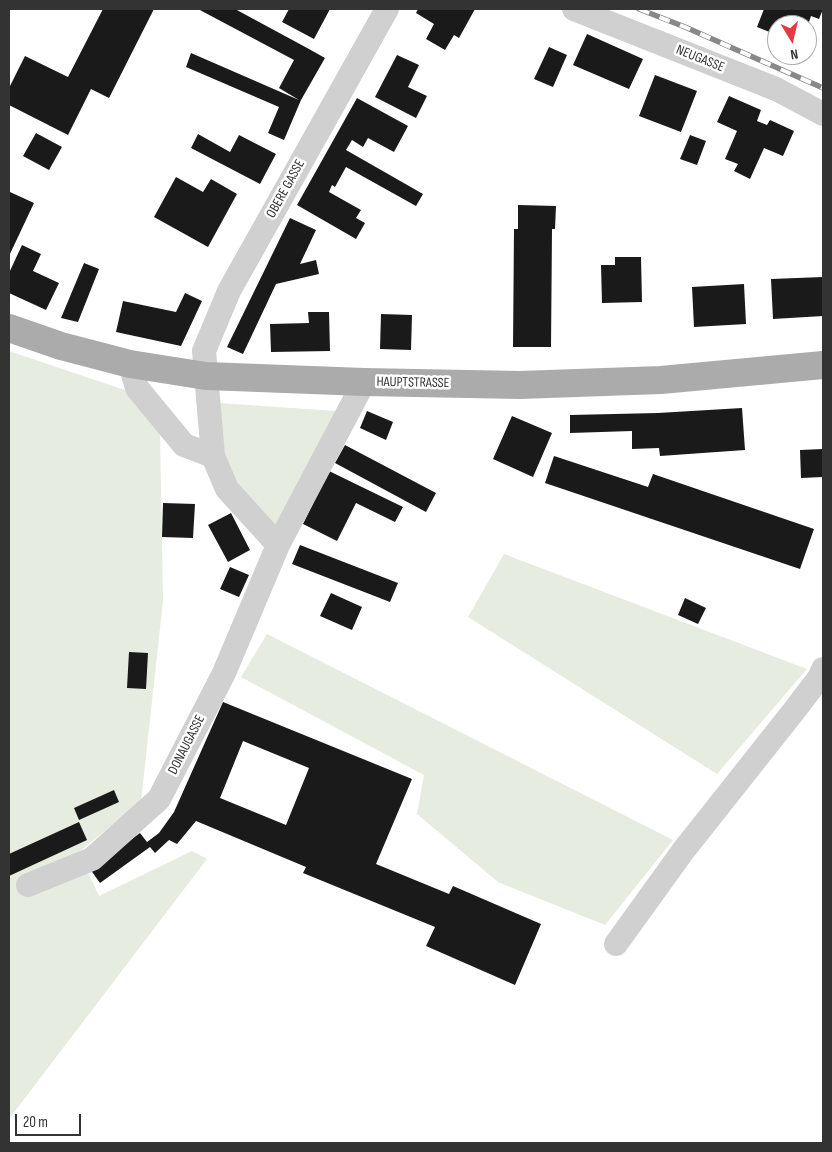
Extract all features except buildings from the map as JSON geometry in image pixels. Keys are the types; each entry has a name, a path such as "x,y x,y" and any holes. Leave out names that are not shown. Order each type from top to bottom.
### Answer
{"main road":[{"name":"HAUPTSTRASSE","path":"9,328 61,346 130,364 206,376 520,385 661,380 823,365"}],"street":[{"name":"OBERE GASSE","path":"206,376 204,351 229,291 387,9"},
{"name":"NEUGASSE","path":"574,9 776,89 823,114"},
{"path":"130,364 137,388 184,445 213,456"},
{"path":"206,376 213,456 227,489 278,545"},
{"name":"DONAUGASSE","path":"28,886 92,858 159,799 224,673 278,545 364,382"},
{"path":"616,944 683,851 819,678 823,668"}],"shaded area":[{"path":"9,351 125,390 160,431 163,601 141,801 79,852 99,896 192,851 207,859 9,1119"},
{"path":"219,403 336,411 275,528 233,495 223,453"},
{"path":"504,554 807,669 717,774 468,617"},
{"path":"267,634 673,840 605,925 498,882 417,814 424,775 241,677"}],"railway":[{"path":"639,9 685,27 823,88"}]}
